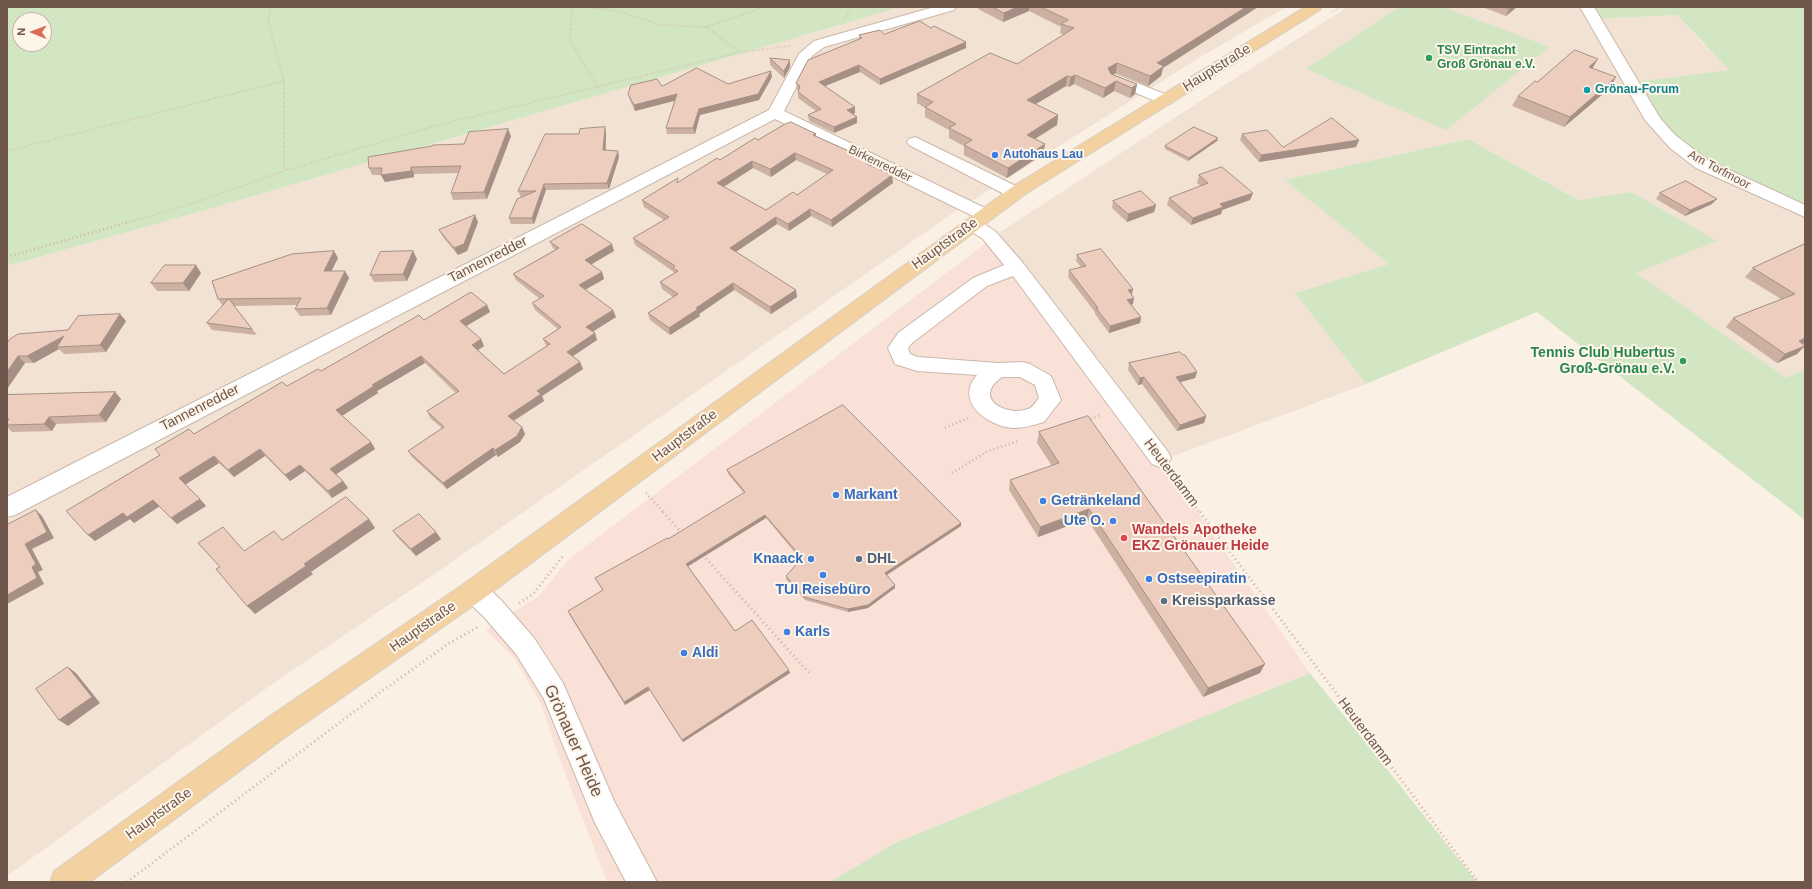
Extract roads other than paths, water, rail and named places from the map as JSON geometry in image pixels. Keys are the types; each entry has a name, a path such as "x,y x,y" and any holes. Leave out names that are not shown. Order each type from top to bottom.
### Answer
{"main road":[{"name":"Hauptstraße","path":"66,882 277,728 474,591 1016,193 1315,7"}],"street":[{"path":"775,113 806,54 819,44 949,7"},
{"name":"Am Torfmoor","path":"1587,7 1649,115 1665,136 1702,164 1805,212"},
{"path":"1115,79 1166,100"},
{"name":"Birkenredder","path":"775,113 978,220"},
{"name":"Tannenredder","path":"7,508 775,113"},
{"path":"916,142 1016,193"},
{"name":"Heuterdamm","path":"978,220 1016,267 1160,458"},
{"path":"998,370 917,364 902,359 898,348 905,338 980,282 1016,267"},
{"name":"Grönauer Heide","path":"474,591 492,608 525,646 554,692 605,813 642,882"}],"place":[{"name":"TSV Eintracht Groß Grönau e.V.","path":"1429,58"},
{"name":"Grönau-Forum","path":"1587,90"},
{"name":"Autohaus Lau","path":"995,155"},
{"name":"Tennis Club Hubertus Groß-Grönau e.V.","path":"1683,361"},
{"name":"Markant","path":"836,495"},
{"name":"Getränkeland","path":"1043,501"},
{"name":"Ute O.","path":"1113,521"},
{"name":"Wandels Apotheke EKZ Grönauer Heide","path":"1124,538"},
{"name":"Knaack","path":"811,559"},
{"name":"DHL","path":"859,559"},
{"name":"TUI Reisebüro","path":"823,575"},
{"name":"Ostseepiratin","path":"1149,579"},
{"name":"Kreissparkasse","path":"1164,601"},
{"name":"Karls","path":"787,632"},
{"name":"Aldi","path":"684,653"}]}
